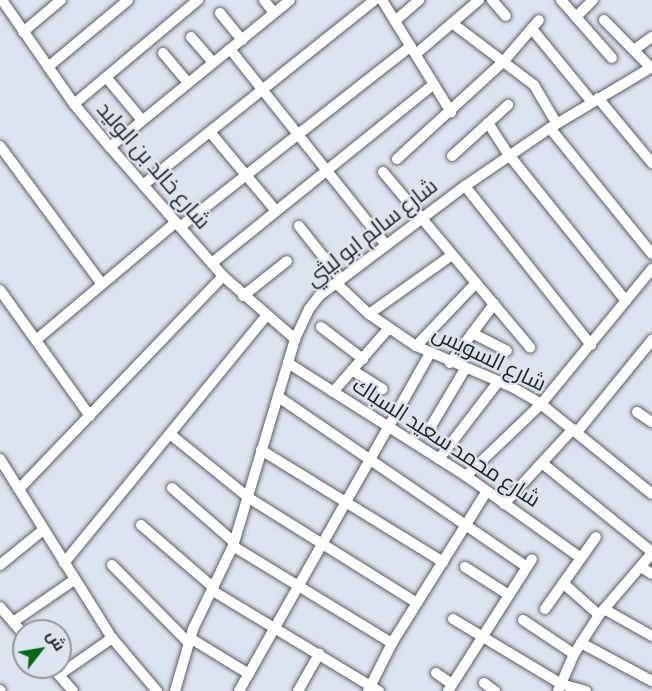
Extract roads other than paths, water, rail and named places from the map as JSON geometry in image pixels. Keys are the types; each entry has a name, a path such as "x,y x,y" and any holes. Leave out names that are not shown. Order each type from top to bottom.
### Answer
{"street":[{"name":"شارع خالد بن الوليد","path":"2,0 74,104 110,147 223,276 243,296 295,339"},
{"path":"23,32 61,0"},
{"path":"48,67 128,0"},
{"path":"74,104 198,0"},
{"path":"264,0 274,13"},
{"path":"110,147 290,0"},
{"path":"143,184 375,0"},
{"path":"382,0 451,112"},
{"path":"395,21 419,0"},
{"path":"36,340 101,283 298,134 452,23 479,0"},
{"path":"492,0 506,16"},
{"path":"561,0 612,57"},
{"path":"576,17 593,0"},
{"path":"220,13 242,40"},
{"path":"604,20 634,50 650,72"},
{"path":"452,23 539,90 553,126 652,254"},
{"path":"397,159 503,62 535,24 595,100 652,163"},
{"path":"191,37 213,62"},
{"path":"634,50 652,37"},
{"path":"230,49 386,245"},
{"path":"163,53 188,83"},
{"name":"شارع سالم ابو ليثي","path":"175,691 189,640 234,544 261,450 280,398 295,339 309,309 338,281 508,155 595,100 650,72"},
{"path":"106,77 142,120"},
{"path":"212,263 434,84"},
{"path":"452,156 507,105"},
{"path":"488,123 508,155 626,301"},
{"path":"210,132 276,211"},
{"path":"0,146 101,283"},
{"path":"383,172 530,347"},
{"path":"465,186 591,345"},
{"name":"شارع السويس","path":"299,226 338,281 369,315 416,346 450,363 498,382 541,404 652,494"},
{"path":"369,315 452,255"},
{"path":"243,296 286,261"},
{"path":"466,476 541,404 651,274"},
{"path":"20,489 223,276"},
{"path":"416,346 476,283"},
{"path":"0,290 90,416"},
{"path":"450,363 494,304"},
{"path":"64,563 266,316"},
{"path":"321,327 363,358"},
{"path":"333,392 390,328"},
{"path":"472,333 507,351"},
{"path":"504,504 575,431 652,340"},
{"path":"239,691 430,353"},
{"name":"شارع محمد سعيد السباك","path":"288,363 466,476 581,558"},
{"path":"430,428 465,369"},
{"path":"352,370 381,389"},
{"path":"439,459 498,382"},
{"path":"280,398 466,525 530,563 450,687 436,673"},
{"path":"637,412 652,422"},
{"path":"170,434 249,498 417,603"},
{"path":"261,450 443,562"},
{"path":"542,463 652,552 602,612 574,654 559,687"},
{"path":"1,464 20,489 74,580 112,638 151,690"},
{"path":"172,488 234,544 392,643"},
{"path":"141,525 213,590 372,689 392,643 487,491"},
{"path":"0,565 44,530"},
{"path":"545,609 596,537"},
{"path":"112,565 189,640 249,674"},
{"path":"465,567 509,595"},
{"path":"641,567 652,574"},
{"path":"17,619 74,580"},
{"path":"563,584 602,612 652,636"},
{"path":"0,607 12,621"},
{"path":"453,619 559,687 586,691"},
{"path":"523,620 574,654"},
{"path":"72,662 112,638"},
{"path":"581,643 652,681"},
{"path":"298,691 319,654"},
{"path":"63,679 73,691"},
{"path":"484,683 495,691"}]}
